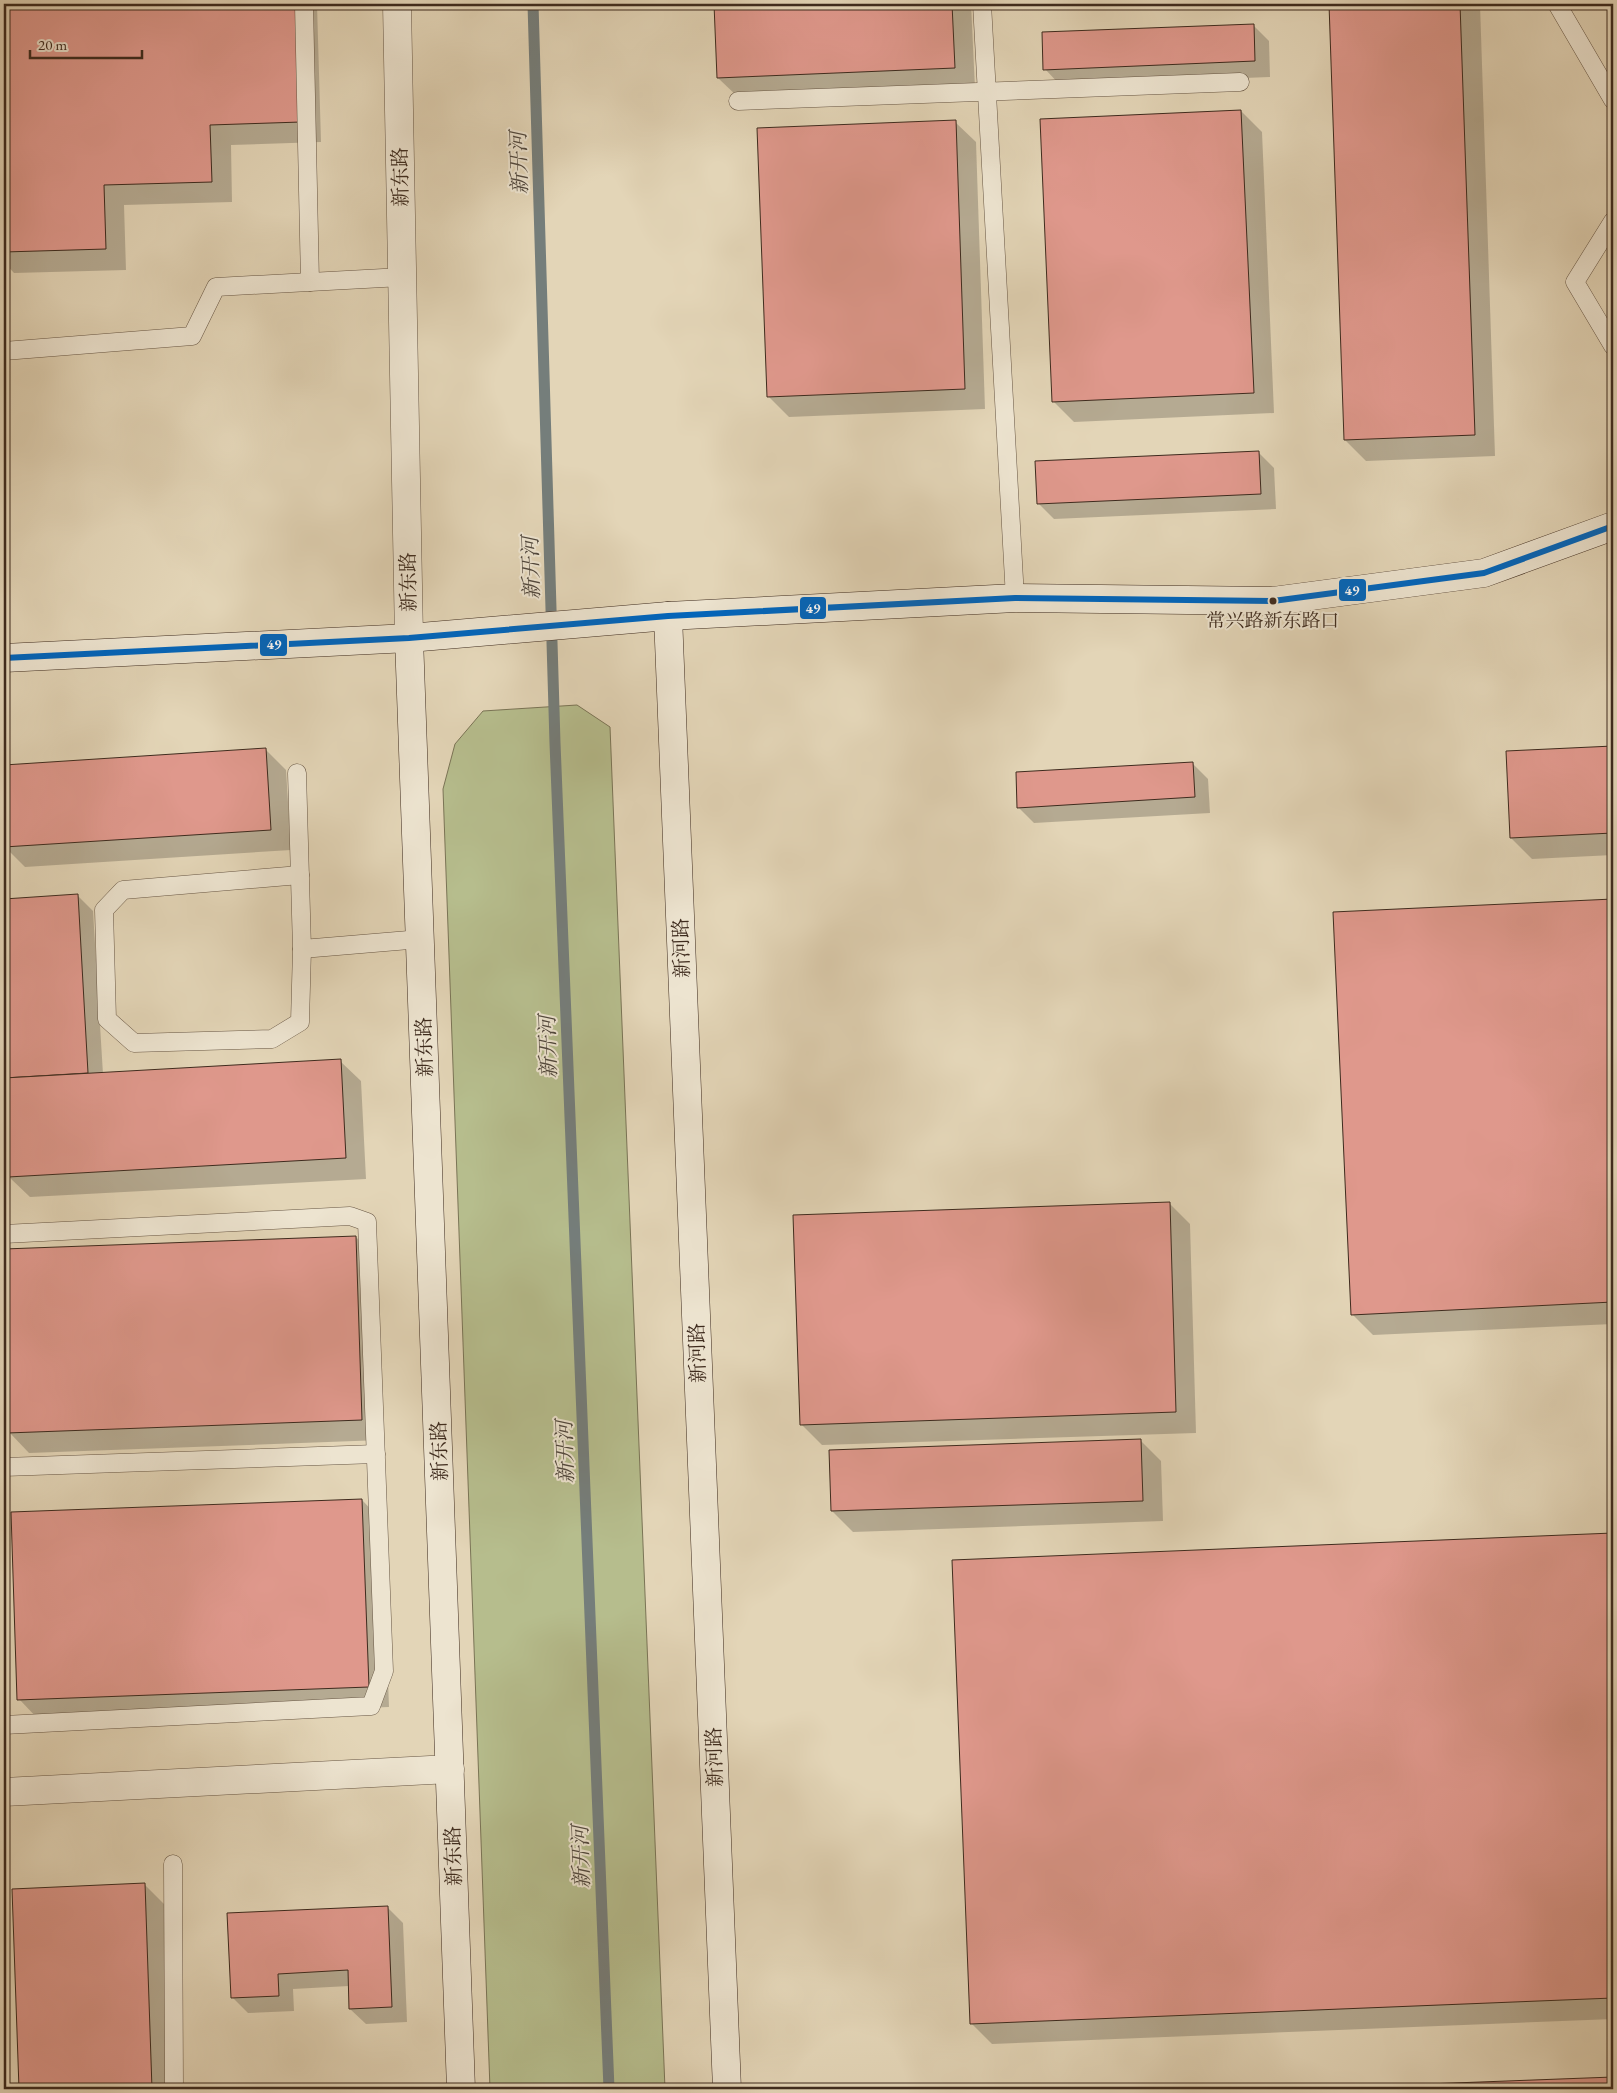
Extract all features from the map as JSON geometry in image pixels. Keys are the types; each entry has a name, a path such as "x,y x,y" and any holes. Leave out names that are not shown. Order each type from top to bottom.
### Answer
{"street":[{"name":"新东路","path":"397,4 410,638 461,2089"},
{"path":"4,658 410,638 668,616 1015,598 1273,602 1484,573 1613,526"},
{"name":"新河路","path":"668,616 727,2089"},
{"path":"4,1792 450,1769"}],"lane":[{"path":"304,4 310,282"},
{"path":"982,4 1015,598"},
{"path":"1557,4 1613,100"},
{"path":"738,101 1240,82"},
{"path":"1613,221 1575,282 1613,346"},
{"path":"4,350 192,336 216,287 402,277"},
{"path":"297,773 300,875 302,949 300,1022 272,1040 134,1043 107,1019 104,910 123,890 300,875"},
{"path":"302,949 420,939"},
{"path":"4,1234 350,1216 367,1222 384,1671 371,1706 4,1724"},
{"path":"4,1467 376,1454"},
{"path":"173,1864 174,2089"}],"green space":[{"path":"577,705 610,727 665,2089 490,2089 443,789 455,744 483,711"}],"building":[{"path":"4,4 298,4 301,122 210,125 212,182 104,185 106,249 4,252"},
{"path":"714,4 952,4 955,68 717,78"},
{"path":"1329,4 1460,4 1475,435 1344,440"},
{"path":"1254,24 1255,61 1043,70 1042,32"},
{"path":"1241,110 1254,393 1052,402 1040,119"},
{"path":"956,120 965,389 767,397 757,128"},
{"path":"1259,451 1261,494 1037,504 1035,461"},
{"path":"1613,746 1613,833 1510,838 1506,751"},
{"path":"266,748 271,830 4,847 4,765"},
{"path":"1193,762 1195,797 1017,808 1016,772"},
{"path":"78,894 88,1073 4,1078 4,899"},
{"path":"1613,899 1613,1302 1351,1315 1333,912"},
{"path":"341,1059 346,1158 8,1177 4,1078"},
{"path":"1170,1202 1176,1412 800,1425 793,1215"},
{"path":"356,1236 362,1420 7,1433 4,1249"},
{"path":"1141,1439 1143,1501 831,1511 829,1450"},
{"path":"362,1499 369,1687 17,1700 11,1512"},
{"path":"1613,1533 1613,1998 970,2024 952,1560"},
{"path":"145,1883 152,2089 19,2089 12,1889"},
{"path":"388,1906 392,2007 349,2009 348,1970 278,1974 279,1996 231,1998 227,1913"},
{"path":"1613,2077 1613,2089 1295,2089"}],"waterway":[{"name":"新开河","path":"533,4 555,743 609,2089"}],"transit line":[{"name":"49","path":"4,658 409,638 668,616 1015,598 1273,601 1484,573 1613,526"}],"place":[{"name":"常兴路新东路口","path":"1273,601"}]}
